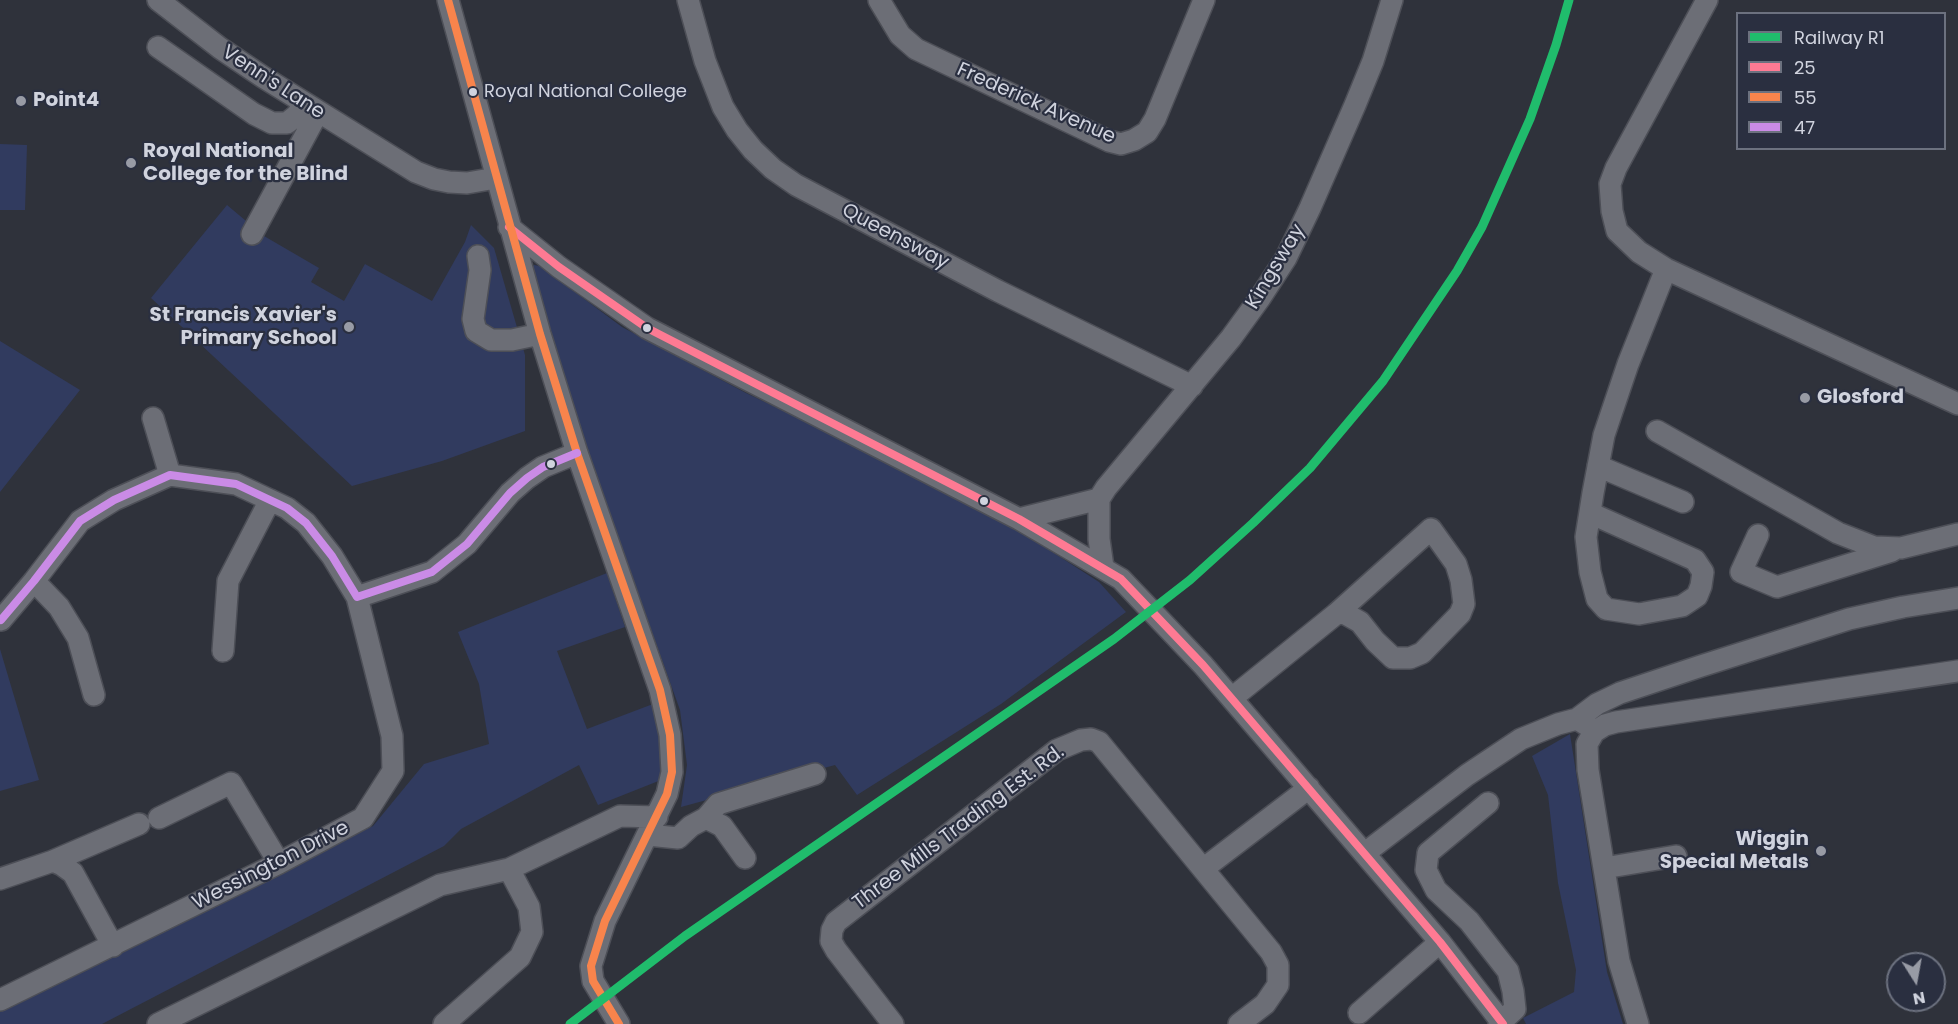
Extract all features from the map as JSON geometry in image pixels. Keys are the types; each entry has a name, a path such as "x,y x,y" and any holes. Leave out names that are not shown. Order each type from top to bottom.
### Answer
{"street":[{"name":"Venn's Lane","path":"158,0 220,48 311,108 416,172 434,179 467,183 496,178"},
{"path":"448,0 540,334 577,453 660,690 670,735 672,772 667,794 605,921 591,966 593,981 619,1024"},
{"name":"Queensway","path":"688,0 705,61 723,107 753,150 773,169 796,185 978,281 1192,386"},
{"name":"Frederick Avenue","path":"879,0 900,35 916,49 1109,141 1121,144 1134,140 1147,132 1155,119 1204,0"},
{"name":"Kingsway","path":"1099,499 1192,386 1260,298 1286,258 1355,105 1392,0"},
{"path":"1707,0 1616,168 1610,184 1612,210 1617,231 1639,252 1666,268 1958,404"},
{"path":"158,47 254,114 272,123 287,123 311,108"},
{"path":"252,234 311,108"},
{"path":"509,226 568,274 647,328 1019,519 1103,567 1130,588 1183,642 1365,853 1440,942 1502,1023 1515,1009 1508,971 1469,921 1436,890 1426,870 1428,853 1488,802"},
{"path":"478,256 480,270 473,319 476,331 491,340 512,340 540,334"},
{"path":"1590,513 1695,560 1703,572 1697,596 1682,606 1639,614 1606,609 1597,598 1590,572 1586,537 1590,513 1598,466 1604,435 1628,364 1666,268"},
{"path":"1,620 80,521 114,500 170,475 153,418"},
{"path":"1657,431 1838,533 1874,548 1901,548"},
{"path":"357,597 432,572 467,544 510,493 527,478 543,467 577,453"},
{"path":"1598,466 1683,502"},
{"name":"Wessington Drive","path":"0,1000 279,863 363,818 393,771 392,736 357,597 332,556 306,523 287,508 236,484 170,475"},
{"path":"1019,519 1099,499 1099,539 1103,567"},
{"path":"223,651 228,580 270,500"},
{"path":"1232,698 1336,614 1431,529 1456,564 1464,604 1460,614 1422,653 1410,658 1393,658 1351,615 1336,614"},
{"path":"1758,535 1741,573 1777,587 1901,548 1958,534"},
{"path":"34,581 59,607 78,638 94,695"},
{"path":"1638,1024 1619,961 1587,757 1586,726 1597,704 1620,693 1849,619 1958,598"},
{"path":"1365,853 1467,775 1521,739 1558,724 1605,725 1958,671"},
{"name":"Three Mills Trading Est. Rd.","path":"893,1024 836,950 831,940 836,922 1057,750 1081,740 1098,741 1271,952 1278,965 1278,985 1265,1004 1239,1024"},
{"path":"158,1024 440,885 509,869 620,816 653,826 678,838 691,826 706,818 718,804 815,774"},
{"path":"0,879 53,861 149,821 231,783 279,863"},
{"path":"1203,869 1309,788"},
{"path":"706,818 722,826 745,858"},
{"path":"1604,868 1676,856"},
{"path":"53,861 73,873 113,946"},
{"path":"444,1024 520,957 532,932 529,907 509,869"},
{"path":"1359,1013 1440,942"}],"shaded area":[{"path":"0,144 27,145 25,210 0,210"},
{"name":"St Francis Xavier's Primary School","path":"227,205 264,236 319,268 311,282 344,301 365,264 432,301 465,242 471,225 494,248 525,355 525,431 442,461 352,486 151,298"},
{"path":"534,265 540,266 622,327 746,393 872,453 1012,526 1099,582 1126,612 1001,704 857,795 835,765 681,807 687,765 680,710 586,449 528,269"},
{"path":"0,341 80,390 0,492"},
{"path":"607,573 625,627 557,651 587,729 653,704 661,743 661,780 598,805 579,765 461,829 444,846 102,1024 0,1024 0,1012 373,826 424,764 489,744 479,684 458,632"},
{"path":"0,649 39,780 0,791"},
{"path":"1570,734 1607,972 1623,1024 1526,1024 1523,1018 1574,992 1576,970 1558,883 1548,795 1532,756"}],"rail line":[{"name":"R1","path":"570,1024 685,936 1114,639 1190,580 1310,468 1383,381 1457,271 1482,227 1530,119 1569,0"}],"transit line":[{"name":"55","path":"448,0 540,334 577,453 660,690 670,735 672,772 667,794 605,921 591,966 593,981 619,1024"},
{"name":"25","path":"509,227 559,267 647,328 1019,519 1121,579 1203,665 1440,942 1503,1024"},
{"name":"47","path":"1,620 80,521 114,500 170,475 236,484 287,508 306,523 332,556 357,597 432,572 467,544 510,493 527,478 543,467 577,453"}],"place":[{"name":"Royal National College","path":"473,92"},
{"name":"Point4","path":"21,101"},
{"name":"Royal National College for the Blind","path":"131,163"},
{"name":"St Francis Xavier's Primary School","path":"349,327"},
{"name":"Glosford","path":"1805,398"},
{"name":"Wiggin Special Metals","path":"1821,851"}]}
